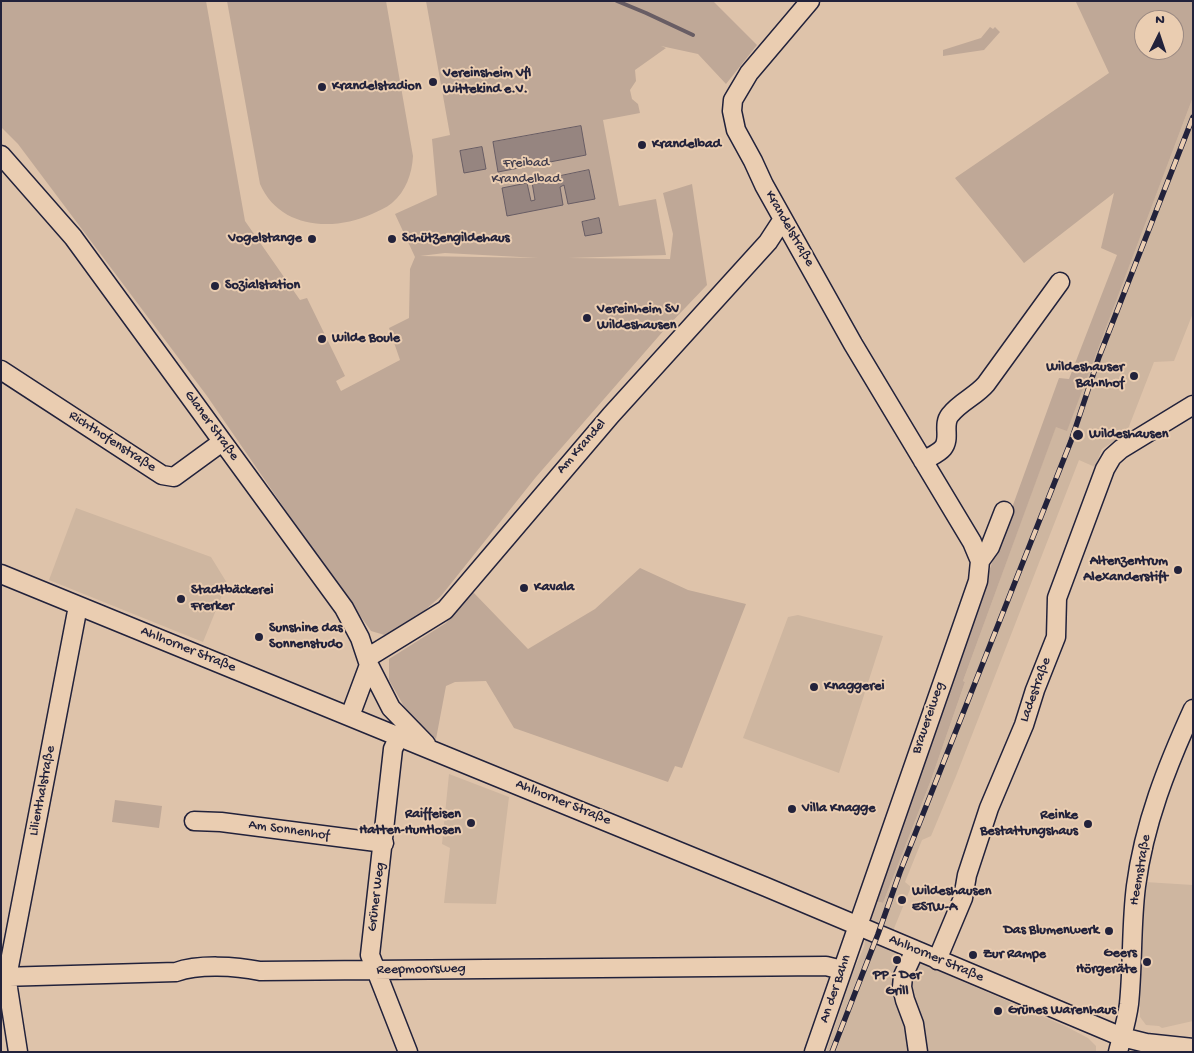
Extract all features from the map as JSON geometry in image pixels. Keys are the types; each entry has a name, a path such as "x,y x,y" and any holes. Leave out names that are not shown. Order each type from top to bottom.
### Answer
{"street":[{"name":"Krandelstraße","path":"810,1 749,73 734,100 732,111 736,130 783,219 850,337 972,542 980,561"},
{"name":"Glaner Straße","path":"1,155 73,237 344,608 360,638 368,661 391,708 430,748"},
{"name":"Am Krandel","path":"368,661 445,610 610,415 768,242 783,219"},
{"path":"923,461 944,448 947,440 946,424 948,417 953,411 978,393 986,384 1060,282"},
{"name":"Richthofenstraße","path":"1,370 162,475 174,477 222,442"},
{"name":"Ladestraße","path":"937,960 963,898 967,875 989,808 1024,725 1035,690 1056,637 1057,598 1105,469 1112,457 1121,449 1193,405"},
{"name":"Brauereiweg","path":"857,926 978,581 980,561 990,546 1004,511"},
{"name":"Ahlhorner Straße","path":"1,574 757,883 937,960 1120,1044 1146,1043 1193,1048"},
{"name":"Lilienthalstraße","path":"18,1052 8,988 4,977 78,606"},
{"path":"350,716 368,661"},
{"name":"Heemstraße","path":"1120,1044 1129,1004 1132,926 1141,858 1163,778 1193,709"},
{"name":"Grüner Weg","path":"399,736 393,749 384,844 370,955 408,1052"},
{"name":"Am Sonnenhof","path":"194,821 221,822 384,844"},
{"name":"An der Bahn","path":"814,1052 857,926"},
{"path":"914,950 903,976 902,987 914,1024 918,1052"},
{"name":"Reepmoorsweg","path":"4,977 176,972 187,968 244,968 260,971 826,966 842,970"}],"shaded area":[{"path":"1193,97 1193,313 1174,361 1154,362 1124,435 1102,449 1095,467 1079,460 956,776 931,836 922,840 905,882 911,887 886,948 1067,1027 1088,1038 1096,1046 1096,1052 826,1052 853,972 864,947 869,918 876,901 883,903 931,780 965,682 963,681 1056,426 1067,430"},
{"path":"581,126 586,155 498,172 493,142"},
{"path":"482,147 486,169 464,173 460,151"},
{"path":"589,170 595,199 568,204 564,185 560,187 563,205 507,216 502,188 527,183 531,201 535,200 532,182"},
{"path":"599,218 602,233 585,236 582,222"},
{"path":"76,508 211,557 227,583 203,642 49,580"},
{"name":"Knaggerei","path":"798,615 883,636 839,773 743,738 788,617"},
{"path":"449,774 509,797 496,904 444,903 450,848 442,844"},
{"path":"1145,882 1193,885 1193,1021 1162,1028 1146,1025 1140,1017 1140,933"}],"green space":[{"name":"Freibad Krandelbad","path":"1,1 206,1 245,221 300,300 307,298 345,376 336,381 341,391 400,360 389,328 409,318 410,269 415,257 395,214 437,195 432,139 450,135 426,1 713,1 757,45 726,84 698,54 661,46 666,48 635,70 636,81 630,90 632,99 638,104 640,113 603,120 619,206 656,199 666,255 568,258 670,259 673,234 663,193 692,184 707,285 665,329 536,477 441,596 408,625 388,636 371,631 207,396 18,144 1,127","holes":["445,253 539,258 420,256"]},
{"name":"Krandelstadion","path":"227,1 386,1 413,156 407,182 401,193 392,203 385,208 356,220 324,224 293,218 280,210 269,199 260,184"},
{"path":"1193,1 1193,97 1067,431 1056,427 963,681 965,682 931,780 883,903 876,901 921,759 1059,378 1069,379 1117,255 1101,248 1114,193 1024,263 955,178 1109,73 1076,2"},
{"path":"990,27 993,29 995,27 1000,32 984,50 943,56 943,50 981,38"},
{"path":"640,568 688,590 746,604 682,768 675,766 668,782 514,728 486,681 455,682 446,686 436,739 406,710 389,680 389,659 446,623 473,592 528,649 595,609"},
{"path":"115,800 162,806 159,828 112,822"}],"waterway":[{"path":"617,1 693,35"}],"railway":[{"path":"832,1052 900,872 1071,441 1099,357 1193,117"}],"place":[{"name":"Vereinsheim Vfl Wittekind e.V.","path":"433,82"},
{"name":"Krandelstadion","path":"322,87"},
{"name":"Krandelbad","path":"642,145"},
{"name":"Vogelstange","path":"312,239"},
{"name":"Schützengildehaus","path":"392,239"},
{"name":"Sozialstation","path":"215,286"},
{"name":"Vereinheim SV Wildeshausen","path":"587,318"},
{"name":"Wilde Boule","path":"322,339"},
{"name":"Wildeshauser Bahnhof","path":"1134,376"},
{"name":"Wildeshausen","path":"1078,435"},
{"name":"Altenzentrum Alexanderstift","path":"1178,570"},
{"name":"Kavala","path":"524,588"},
{"name":"Stadtbäckerei Frerker","path":"181,599"},
{"name":"Sunshine das Sonnenstudo","path":"259,637"},
{"name":"Knaggerei","path":"814,687"},
{"name":"Villa Knagge","path":"792,809"},
{"name":"Raiffeisen Hatten-Huntlosen","path":"471,823"},
{"name":"Reinke Bestattungshaus","path":"1088,824"},
{"name":"Wildeshausen ESTW-A","path":"902,900"},
{"name":"Das Blumenwerk","path":"1109,931"},
{"name":"Zur Rampe","path":"973,955"},
{"name":"PP - Der Grill","path":"897,960"},
{"name":"Geers Hörgeräte","path":"1147,962"},
{"name":"Grünes Warenhaus","path":"998,1011"}]}
